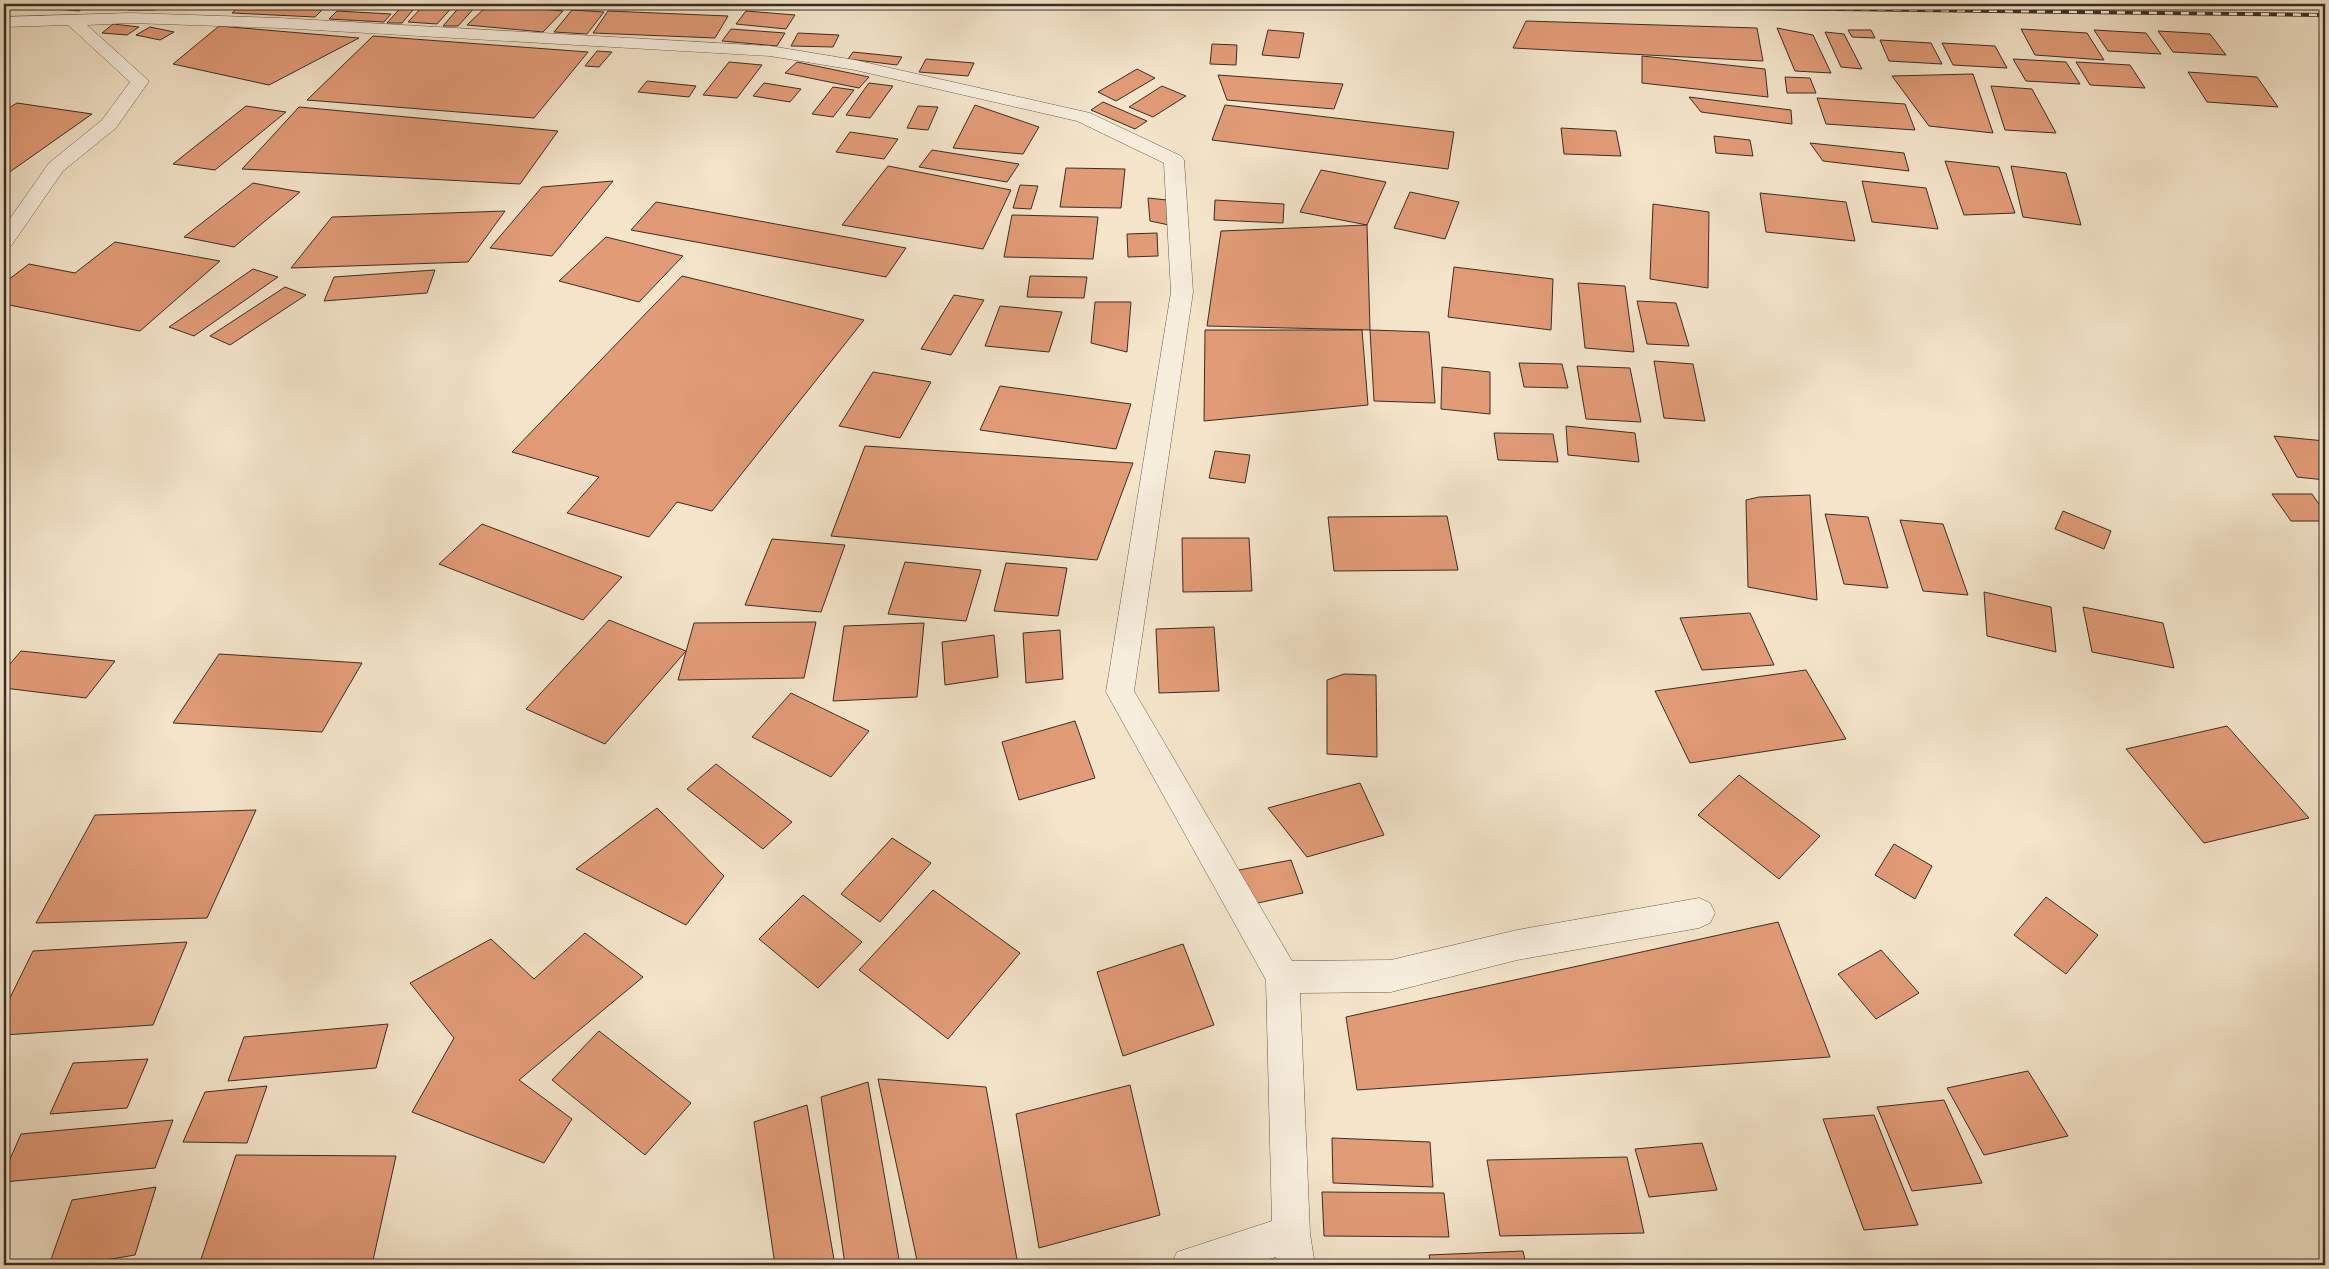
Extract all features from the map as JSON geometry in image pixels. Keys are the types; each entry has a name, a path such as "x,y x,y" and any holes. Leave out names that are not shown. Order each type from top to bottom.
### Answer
{"street":[{"path":"4,22 131,18 280,23 416,32 639,42 770,51 864,67 1083,117 1174,160 1182,292 1120,692 1283,977 1294,1250 1190,1265"},
{"path":"4,242 56,167 109,124 140,82 72,20"},
{"path":"1283,977 1391,976 1517,945 1699,913"}],"building":[{"path":"40,4 89,4 79,11 35,7"},
{"path":"96,4 114,4 109,8 92,7"},
{"path":"134,4 160,4 155,10 128,10"},
{"path":"242,4 328,4 315,17 232,13"},
{"path":"341,4 394,4 389,9 338,7"},
{"path":"404,4 418,4 402,23 387,23"},
{"path":"425,4 455,4 437,24 408,22"},
{"path":"462,4 477,5 458,26 443,26"},
{"path":"489,4 563,11 543,32 467,25"},
{"path":"572,10 604,12 587,34 554,32"},
{"path":"337,11 391,14 384,22 329,19"},
{"path":"608,11 728,16 715,38 593,33"},
{"path":"746,11 795,15 786,29 736,24"},
{"path":"1526,21 1757,28 1763,61 1513,48"},
{"path":"113,24 139,27 127,35 102,33"},
{"path":"219,26 359,38 269,85 173,64"},
{"path":"150,27 174,32 160,40 136,35"},
{"path":"1777,28 1813,35 1831,73 1795,71"},
{"path":"731,29 785,33 777,46 722,41"},
{"path":"2021,29 2087,33 2104,60 2035,55"},
{"path":"1268,30 1304,33 1299,58 1262,55"},
{"path":"1848,30 1871,30 1875,38 1852,37"},
{"path":"2094,30 2146,33 2161,54 2108,51"},
{"path":"2158,31 2210,34 2226,55 2173,52"},
{"path":"1825,32 1844,34 1862,69 1841,67"},
{"path":"798,33 839,35 833,47 791,46"},
{"path":"373,36 588,52 534,118 307,100"},
{"path":"1880,40 1931,43 1942,64 1889,61"},
{"path":"1942,43 1995,46 2007,68 1953,65"},
{"path":"1212,44 1237,45 1236,65 1210,64"},
{"path":"597,51 612,52 599,67 585,66"},
{"path":"853,52 902,57 897,65 848,59"},
{"path":"1642,56 1765,69 1768,97 1642,83"},
{"path":"926,59 974,63 968,76 919,72"},
{"path":"2013,59 2066,62 2080,84 2026,81"},
{"path":"729,62 762,65 737,98 703,95"},
{"path":"797,62 869,77 859,88 785,73"},
{"path":"2076,62 2130,65 2145,88 2090,85"},
{"path":"1137,69 1155,78 1116,101 1098,92"},
{"path":"2188,72 2257,77 2278,107 2207,102"},
{"path":"1973,74 1993,133 1929,126 1892,76"},
{"path":"1218,75 1343,84 1334,109 1227,100"},
{"path":"1785,77 1810,78 1816,93 1787,93"},
{"path":"647,81 696,86 689,97 638,92"},
{"path":"764,83 801,89 790,102 753,96"},
{"path":"869,83 893,86 870,118 846,115"},
{"path":"1162,86 1186,96 1153,117 1129,107"},
{"path":"1991,86 2032,89 2056,133 2005,130"},
{"path":"833,87 854,90 833,117 812,114"},
{"path":"1689,97 1791,110 1792,124 1701,112"},
{"path":"1817,98 1905,104 1915,130 1826,124"},
{"path":"1103,102 1147,121 1135,129 1091,110"},
{"path":"17,103 92,114 4,176 4,111"},
{"path":"975,105 1039,127 1023,154 953,148"},
{"path":"1225,105 1454,132 1448,169 1212,140"},
{"path":"246,106 286,112 215,170 173,164"},
{"path":"918,106 938,107 928,130 907,128"},
{"path":"299,107 558,131 520,184 242,169"},
{"path":"1561,128 1616,131 1621,156 1564,154"},
{"path":"850,132 898,139 884,159 836,152"},
{"path":"1714,136 1750,140 1753,156 1716,153"},
{"path":"1810,143 1904,153 1909,171 1823,161"},
{"path":"932,150 1019,164 1007,182 919,167"},
{"path":"1945,161 1999,167 2015,213 1964,215"},
{"path":"888,166 1011,190 983,249 842,225"},
{"path":"2011,166 2066,173 2081,225 2023,217"},
{"path":"1066,168 1125,169 1121,208 1060,207"},
{"path":"1321,170 1386,182 1367,225 1300,212"},
{"path":"613,181 552,256 490,248 542,187"},
{"path":"1862,181 1926,188 1938,229 1872,222"},
{"path":"253,183 300,192 234,247 184,237"},
{"path":"1020,185 1038,186 1031,209 1013,208"},
{"path":"1410,192 1459,202 1445,239 1394,228"},
{"path":"1760,193 1846,202 1855,241 1766,232"},
{"path":"1148,198 1167,200 1169,225 1150,221"},
{"path":"1215,200 1284,204 1283,223 1214,220"},
{"path":"656,202 906,248 886,277 631,230"},
{"path":"1653,204 1709,212 1708,288 1650,279"},
{"path":"505,211 468,262 291,268 332,217"},
{"path":"1012,215 1098,217 1093,259 1004,257"},
{"path":"1367,225 1370,330 1207,326 1221,231"},
{"path":"1157,233 1158,256 1128,257 1127,234"},
{"path":"606,237 683,256 639,302 559,281"},
{"path":"115,242 220,261 140,331 4,304 4,283 29,264 75,273"},
{"path":"1454,267 1553,279 1551,330 1448,317"},
{"path":"253,269 278,277 194,336 169,327"},
{"path":"435,270 427,293 324,301 334,277"},
{"path":"682,276 864,320 712,511 677,502 649,537 567,513 599,477 512,452"},
{"path":"1030,276 1087,277 1084,298 1027,297"},
{"path":"1578,283 1625,286 1634,352 1585,348"},
{"path":"285,287 306,295 230,345 210,336"},
{"path":"954,295 984,300 951,355 921,349"},
{"path":"1637,301 1676,303 1689,346 1647,344"},
{"path":"1095,302 1131,302 1127,352 1091,343"},
{"path":"1000,306 1062,312 1049,352 985,346"},
{"path":"1205,330 1362,330 1368,405 1204,421"},
{"path":"1370,330 1429,332 1435,403 1374,401"},
{"path":"1654,361 1693,364 1705,421 1664,418"},
{"path":"1519,363 1562,364 1568,388 1524,387"},
{"path":"1577,366 1630,368 1641,422 1586,419"},
{"path":"1442,367 1490,372 1490,414 1441,409"},
{"path":"873,372 931,382 900,438 839,426"},
{"path":"1000,386 1131,404 1116,449 980,430"},
{"path":"1566,426 1635,433 1639,462 1568,455"},
{"path":"1494,433 1553,434 1558,462 1498,460"},
{"path":"2274,436 2325,441 2325,480 2297,477"},
{"path":"865,446 1133,463 1097,560 831,536"},
{"path":"1215,451 1250,455 1245,483 1209,478"},
{"path":"2272,494 2312,494 2325,513 2325,521 2291,521"},
{"path":"1810,495 1817,600 1748,587 1746,500 1759,497"},
{"path":"2063,511 2111,531 2104,549 2055,529"},
{"path":"1825,514 1868,517 1888,588 1844,584"},
{"path":"1447,516 1458,570 1334,571 1328,517"},
{"path":"1900,520 1943,524 1968,595 1923,591"},
{"path":"482,524 622,577 583,620 439,564"},
{"path":"1182,538 1249,538 1252,591 1183,592"},
{"path":"772,539 845,545 821,612 745,605"},
{"path":"905,562 981,570 966,621 888,614"},
{"path":"1006,563 1067,568 1058,616 994,611"},
{"path":"1984,592 2051,607 2056,652 1987,636"},
{"path":"2083,607 2163,623 2174,668 2092,652"},
{"path":"1750,613 1774,665 1702,670 1680,618"},
{"path":"609,620 686,651 605,744 526,709"},
{"path":"816,622 804,678 678,680 694,623"},
{"path":"924,623 917,697 833,701 844,626"},
{"path":"1214,627 1219,691 1159,693 1156,629"},
{"path":"1060,630 1063,679 1026,683 1023,633"},
{"path":"994,635 998,677 945,685 942,642"},
{"path":"21,651 115,661 86,698 4,688 4,671"},
{"path":"219,654 362,663 322,732 173,723"},
{"path":"1806,670 1846,739 1690,763 1655,691"},
{"path":"1344,674 1376,675 1377,757 1327,754 1327,680"},
{"path":"791,693 869,731 831,777 752,737"},
{"path":"1075,721 1095,778 1019,800 1002,742"},
{"path":"2227,726 2309,818 2204,843 2126,749"},
{"path":"716,764 792,822 763,849 687,789"},
{"path":"1739,775 1820,836 1779,879 1698,815"},
{"path":"1360,783 1384,835 1307,857 1268,808"},
{"path":"657,808 724,876 686,925 576,869"},
{"path":"256,810 207,918 36,923 95,815"},
{"path":"892,838 931,863 880,922 841,894"},
{"path":"1894,844 1932,866 1915,899 1875,875"},
{"path":"1291,860 1303,893 1249,905 1239,870"},
{"path":"933,890 1020,953 948,1039 859,970"},
{"path":"803,895 862,942 818,988 759,939"},
{"path":"2046,897 2098,935 2066,974 2014,935"},
{"path":"1778,922 1830,1057 1357,1090 1346,1017"},
{"path":"585,933 643,977 519,1080 572,1119 544,1163 412,1112 454,1038 410,983 491,939 534,979"},
{"path":"187,942 153,1025 4,1035 4,1010 33,951"},
{"path":"1183,944 1214,1025 1123,1056 1097,972"},
{"path":"1881,950 1919,993 1876,1019 1838,974"},
{"path":"388,1024 376,1068 228,1081 244,1037"},
{"path":"599,1031 691,1103 645,1155 552,1080"},
{"path":"148,1059 127,1108 50,1114 73,1063"},
{"path":"2028,1071 2068,1136 1984,1155 1947,1088"},
{"path":"878,1079 986,1087 1018,1265 918,1265"},
{"path":"868,1082 900,1265 845,1265 821,1097"},
{"path":"1130,1085 1160,1215 1039,1248 1016,1114"},
{"path":"267,1086 247,1143 183,1142 205,1092"},
{"path":"1944,1100 1982,1183 1912,1191 1877,1107"},
{"path":"807,1105 835,1265 775,1265 754,1122"},
{"path":"1874,1115 1918,1225 1864,1230 1823,1119"},
{"path":"173,1120 155,1168 4,1182 4,1173 21,1134"},
{"path":"1332,1138 1430,1142 1433,1187 1333,1183"},
{"path":"1702,1143 1717,1190 1649,1197 1635,1149"},
{"path":"236,1155 396,1156 372,1265 199,1265"},
{"path":"1627,1157 1644,1233 1500,1236 1487,1160"},
{"path":"156,1187 135,1255 76,1265 49,1265 72,1200"},
{"path":"1322,1192 1444,1193 1449,1237 1324,1236"},
{"path":"1523,1251 1526,1265 1431,1265 1429,1255"}],"railway":[{"path":"1429,4 2325,15"},
{"path":"2080,4 2325,7"}]}
